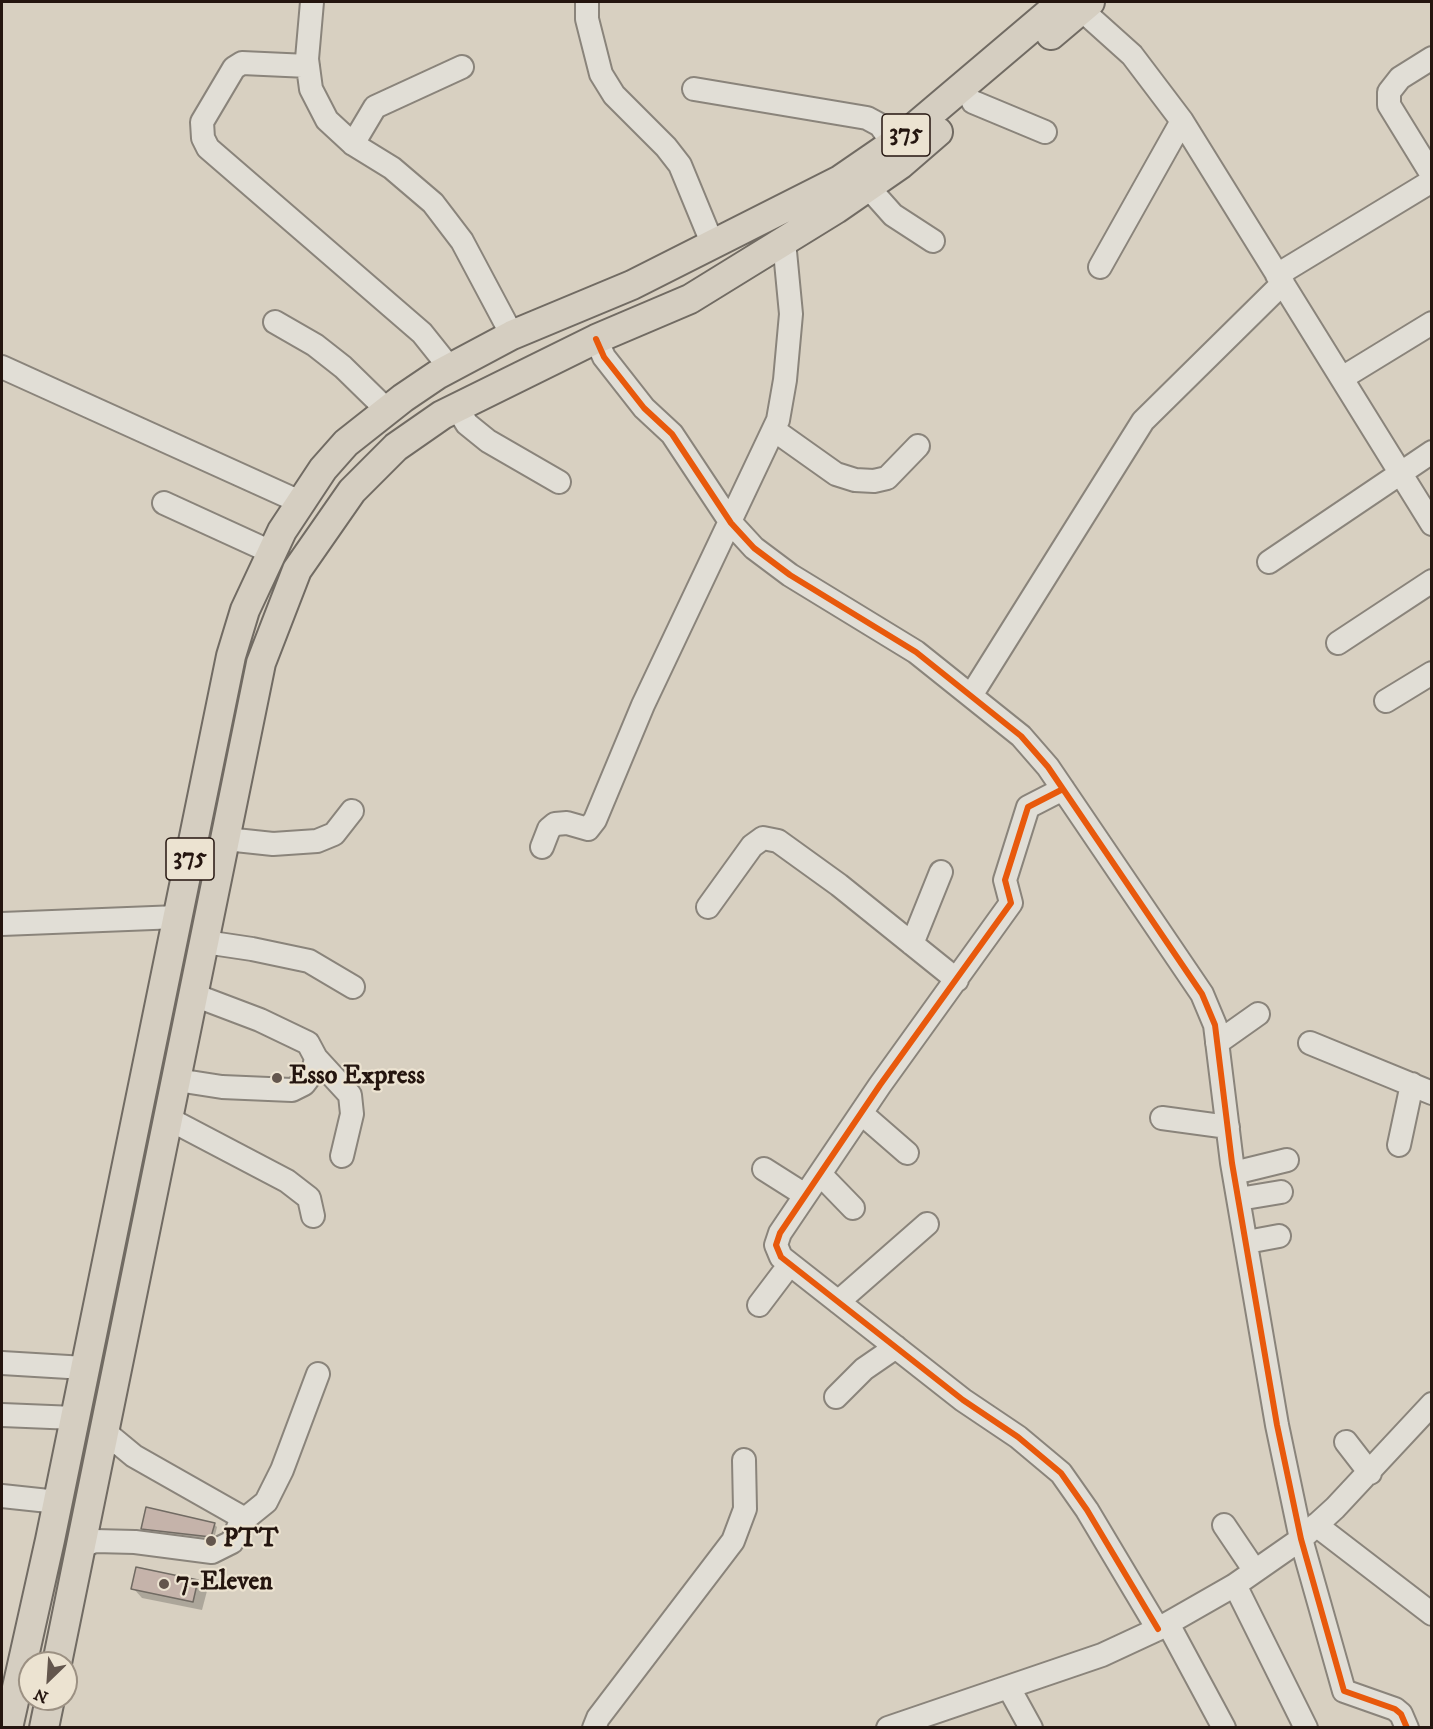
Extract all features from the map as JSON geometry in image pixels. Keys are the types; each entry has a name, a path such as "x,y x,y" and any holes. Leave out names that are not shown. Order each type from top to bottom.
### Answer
{"main road":[{"name":"375","path":"60,1651 261,663 297,570 352,491 396,447 457,408 596,339 690,299 868,187 901,164 973,102 1077,3"},
{"name":"375","path":"6,1720 58,1502 231,656 244,610 271,552 300,502 323,469 346,443 387,410 450,368 512,335 632,285 840,180 893,144 1077,3"},
{"path":"44,1728 48,1711"}],"street":[{"path":"312,2 308,66 310,89 327,120 353,144 392,168 433,203 462,241 512,335"},
{"path":"587,2 587,19 601,74 614,95 666,147 680,165 713,245"},
{"path":"1077,3 1132,55 1182,121 1431,524"},
{"path":"1431,58 1400,78 1389,92 1389,105 1431,175"},
{"path":"308,66 242,63 234,68 202,122 203,138 217,156 422,333 450,368"},
{"path":"353,144 375,107 462,67"},
{"path":"694,88 867,118 880,125 893,144"},
{"path":"973,102 1045,132"},
{"path":"1100,267 1182,121"},
{"path":"972,694 1143,421 1280,279 1431,181"},
{"path":"868,187 893,215 933,241"},
{"path":"542,847 549,829 555,824 567,823 588,829 596,820 644,705 778,420 785,380 790,314 784,241"},
{"path":"275,322 315,345 343,367 387,410"},
{"path":"1342,378 1431,323"},
{"path":"596,339 604,357 644,408 672,434 731,523 754,548 790,575 915,652 972,694 1021,736 1063,789 1202,994 1211,1010 1217,1043 1234,1173 1277,1425 1309,1532 1344,1691 1395,1709 1401,1714 1407,1728"},
{"path":"2,367 300,502"},
{"path":"457,408 467,424 488,441 559,482"},
{"path":"774,430 836,474 855,480 874,481 887,478 918,446"},
{"path":"1269,562 1431,452"},
{"path":"164,503 271,552"},
{"path":"1338,643 1431,581"},
{"path":"1386,701 1431,673"},
{"path":"1063,789 1028,807 1005,880 1011,903 861,1113 780,1233 776,1245 781,1257 963,1400 1018,1437 1061,1473 1163,1627 1224,1728"},
{"path":"226,839 273,844 317,841 334,834 352,811"},
{"path":"708,907 752,846 763,838 778,841 839,885 957,980"},
{"path":"912,944 941,872"},
{"path":"2,924 178,917"},
{"path":"205,942 309,961 353,987"},
{"path":"194,995 260,1020 308,1043 316,1058 350,1095 352,1114 342,1156"},
{"path":"1217,1043 1258,1014"},
{"path":"1310,1042 1422,1089 1399,1145"},
{"path":"177,1080 222,1088 291,1090 304,1084 314,1072 316,1058"},
{"path":"861,1113 907,1153"},
{"path":"1162,1118 1228,1127"},
{"path":"169,1119 287,1180 309,1198 314,1216"},
{"path":"1234,1173 1287,1160"},
{"path":"764,1169 805,1195"},
{"path":"820,1174 853,1208"},
{"path":"1239,1199 1281,1192"},
{"path":"838,1302 927,1224"},
{"path":"1247,1242 1279,1236"},
{"path":"759,1305 790,1264"},
{"path":"837,1397 864,1369 896,1347"},
{"path":"2,1363 85,1368"},
{"path":"82,1546 95,1541 135,1542 212,1552 232,1542 240,1523 266,1502 282,1470 318,1374"},
{"path":"888,1728 1102,1655 1163,1627 1235,1585 1309,1532 1370,1473 1431,1404"},
{"path":"2,1415 75,1418"},
{"path":"105,1432 134,1456 238,1515 240,1523"},
{"path":"1346,1442 1370,1473"},
{"path":"594,1728 598,1718 733,1541 745,1509 744,1461"},
{"path":"2,1496 58,1502"},
{"path":"1224,1525 1255,1571"},
{"path":"1309,1532 1431,1614"},
{"path":"1235,1585 1306,1728"},
{"path":"1009,1688 1031,1728"}],"building":[{"path":"146,1507 215,1523 211,1537 141,1529"},
{"name":"7-Eleven","path":"136,1567 198,1580 193,1602 131,1589"}],"cycle path":[{"path":"596,339 604,357 644,408 672,434 731,523 754,548 790,575 916,652 1021,736 1048,767 1202,994 1215,1025 1232,1163 1277,1425 1301,1539 1344,1691 1395,1709 1401,1714 1407,1728"},
{"path":"1063,789 1028,807 1005,880 1011,903 880,1085 780,1233 776,1245 781,1257 963,1400 1018,1437 1061,1473 1087,1510 1158,1629"}],"place":[{"name":"Esso Express","path":"277,1078"},
{"name":"PTT","path":"211,1541"},
{"name":"7-Eleven","path":"164,1584"}]}
